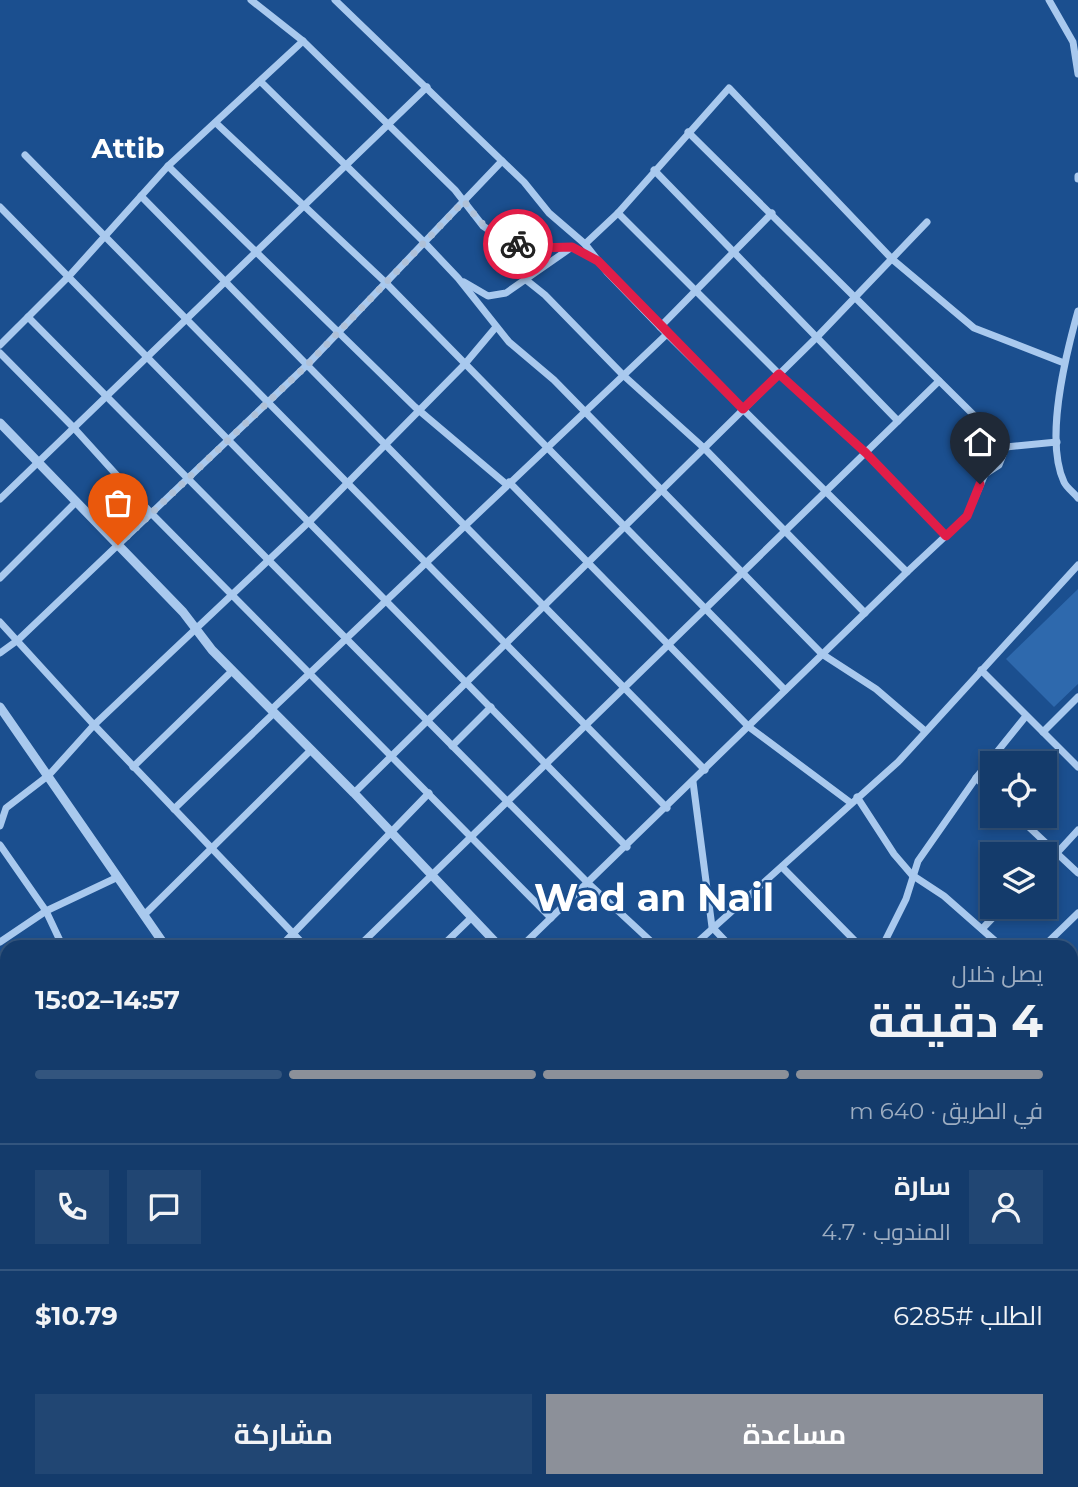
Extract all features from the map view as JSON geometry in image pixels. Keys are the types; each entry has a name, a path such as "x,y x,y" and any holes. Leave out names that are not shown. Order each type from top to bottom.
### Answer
{"street":[{"path":"251,0 303,41 464,201 483,226 504,240 537,248 572,247 598,261"},
{"path":"335,0 375,42 427,86 502,161 549,213 585,244 660,327 907,572"},
{"path":"1049,0 1073,42 1078,74"},
{"path":"0,345 70,275 168,166 303,41"},
{"path":"261,82 423,241 458,278 496,327 584,412 822,654 876,689 925,731"},
{"path":"0,499 150,357 427,86"},
{"path":"585,244 618,213 729,88 892,259 974,328 1064,363"},
{"path":"216,123 384,281 785,690"},
{"path":"688,132 1006,447"},
{"path":"25,155 667,807"},
{"path":"0,653 18,640 228,437 307,365 384,281 502,161"},
{"path":"168,166 420,411 508,483 749,727 854,800 912,875 944,896 994,940"},
{"path":"654,170 898,421"},
{"path":"141,196 705,770"},
{"path":"0,206 627,847"},
{"path":"618,213 779,374 866,453 946,536"},
{"path":"660,327 772,213"},
{"path":"354,793 817,337 927,222"},
{"path":"458,278 488,296 506,293 572,247"},
{"path":"525,279 545,295 624,375 704,449 865,613"},
{"path":"1078,311 1064,363 1057,442 1064,482 1078,498"},
{"path":"28,317 508,803 649,940"},
{"path":"0,827 6,808 49,775 94,725 348,484 464,365 496,327"},
{"path":"174,809 310,672 667,334"},
{"path":"0,353 74,428 151,513 551,918"},
{"path":"365,940 939,381"},
{"path":"0,423 197,628 212,650 232,671 354,793 493,940"},
{"path":"1006,447 1057,442"},
{"path":"528,940 967,516 985,474 999,465 1006,447"},
{"path":"0,578 76,502"},
{"path":"699,940 898,762 1077,569"},
{"path":"0,622 133,767 300,940"},
{"path":"981,670 1078,767"},
{"path":"133,767 232,671"},
{"path":"1043,732 1078,697"},
{"path":"0,707 161,940"},
{"path":"452,746 491,707"},
{"path":"886,940 906,899 918,861 976,778 1026,716"},
{"path":"144,915 310,750"},
{"path":"976,778 980,782"},
{"path":"693,782 712,927 724,940"},
{"path":"286,940 429,793"},
{"path":"1030,828 1078,873"},
{"path":"1058,854 1078,830"},
{"path":"0,845 46,911 60,940"},
{"path":"782,867 854,940"},
{"path":"3,940 46,911 118,877"},
{"path":"1050,940 1078,913"},
{"path":"448,940 471,918"},
{"path":"982,929 992,919"}],"shaded area":[{"path":"1078,589 1078,684 1054,707 1006,659"}],"way so far":[{"path":"118,545 228,437 307,365 384,281 464,201 483,226 504,240 518,244"}],"district":[{"name":"Attib","path":"128,148"},
{"name":"Wad an Nail","path":"654,898"}],"route":[{"path":"518,244 537,248 572,247 598,261 743,409 779,374 866,453 946,536 967,516 980,484"}]}
